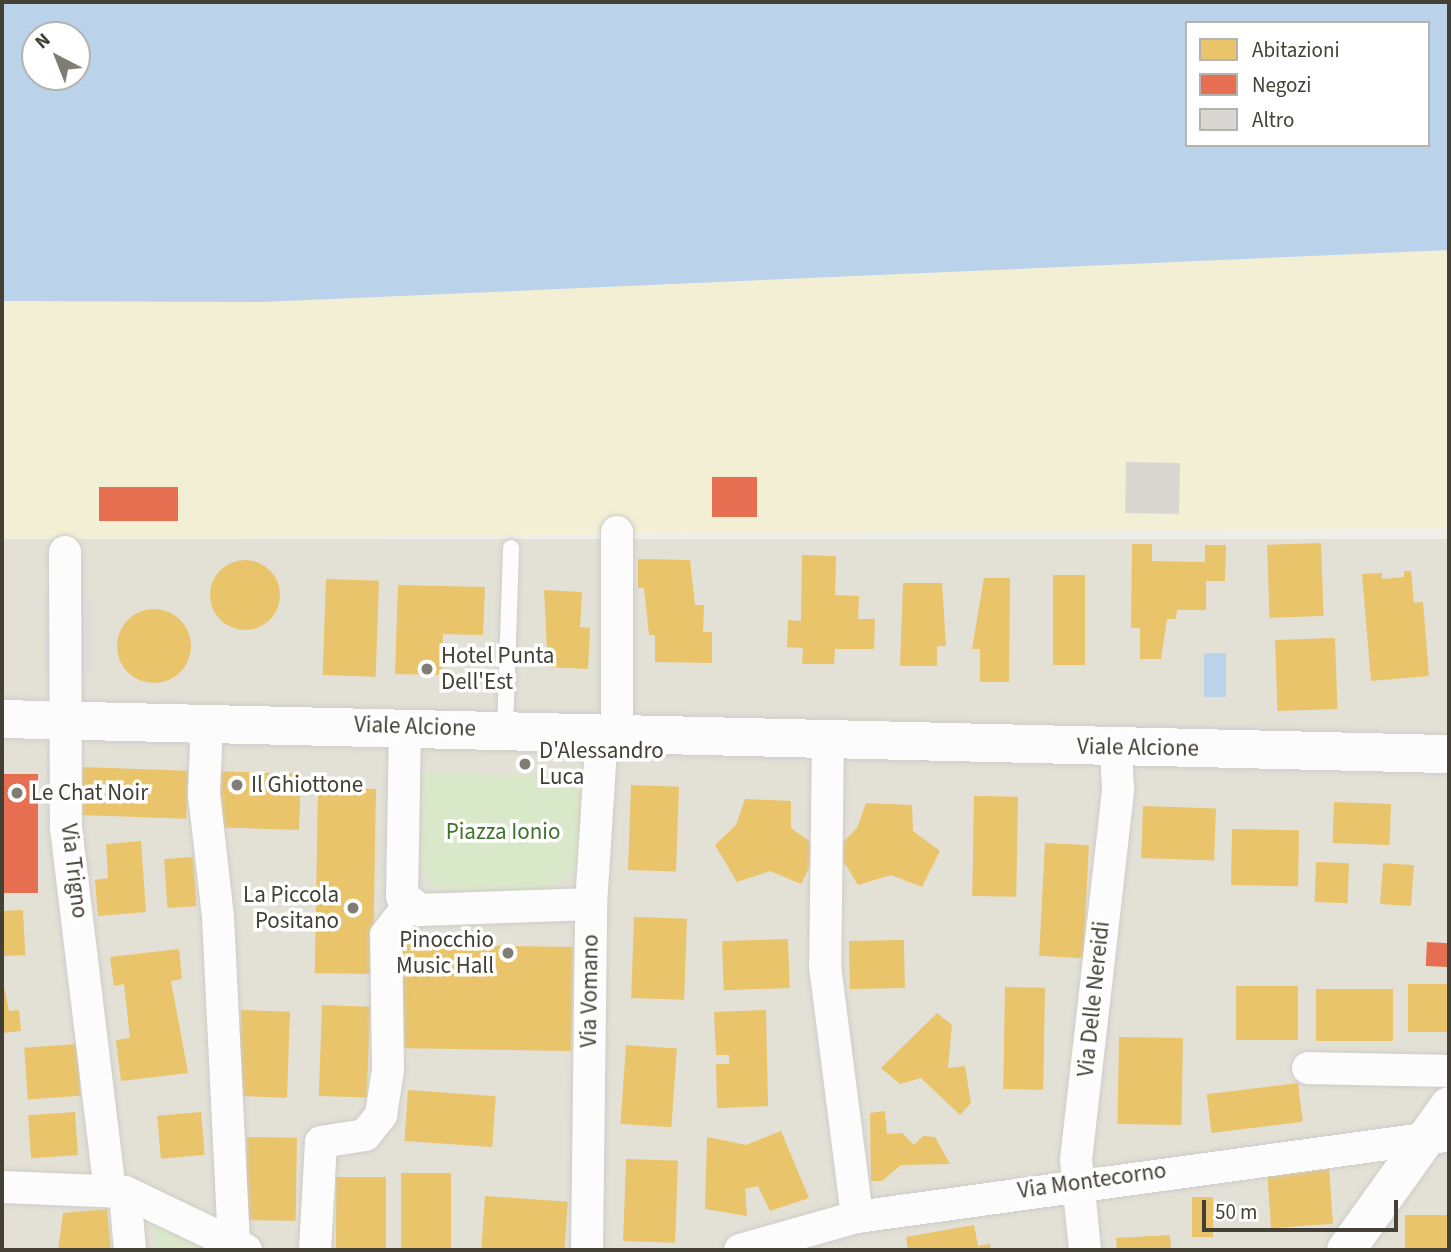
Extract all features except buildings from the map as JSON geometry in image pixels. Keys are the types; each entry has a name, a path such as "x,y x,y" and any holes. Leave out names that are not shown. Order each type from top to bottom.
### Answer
{"street":[{"name":"Via Vomano","path":"587,1250 591,904 610,733 617,533"},
{"name":"Via Trigno","path":"65,552 66,828 117,1190 130,1250"},
{"name":"Viale Alcione","path":"2,719 828,736 1116,748 1449,754"},
{"path":"2,1187 117,1190 240,1247 218,917 204,794 207,723"},
{"path":"405,727 402,895 420,910 591,904"},
{"path":"828,736 825,966 857,1217"},
{"name":"Via Delle Nereidi","path":"1085,1250 1076,1182 1118,789 1116,748"},
{"path":"315,1250 321,1142 365,1135 381,1115 388,1070 386,935 411,903"},
{"path":"1308,1068 1449,1071"},
{"path":"1346,1250 1443,1126"},
{"name":"Via Montecorno","path":"740,1250 857,1217 1443,1126"}],"lane":[{"path":"505,730 510,548"}],"shaded area":[{"path":"2,539 1449,539 1449,1250 2,1250"},
{"path":"43,598 62,598 62,672 43,672"},
{"path":"72,599 92,599 92,672 72,672"}],"green space":[{"name":"Piazza Ionio","path":"422,773 584,776 581,865 549,891 443,889 432,883 422,873"},
{"path":"154,1222 205,1250 156,1250"}],"sand":[{"path":"1449,250 1449,528 2,539 2,301 262,302"}],"water":[{"path":"2,2 1449,2 1449,250 262,302 2,301"},
{"path":"1204,653 1226,653 1226,697 1204,697"}],"place":[{"name":"Hotel Punta Dell'Est","path":"427,669"},
{"name":"D'Alessandro Luca","path":"525,764"},
{"name":"Il Ghiottone","path":"237,785"},
{"name":"Le Chat Noir","path":"17,793"},
{"name":"La Piccola Positano","path":"353,908"},
{"name":"Pinocchio Music Hall","path":"508,953"}]}
